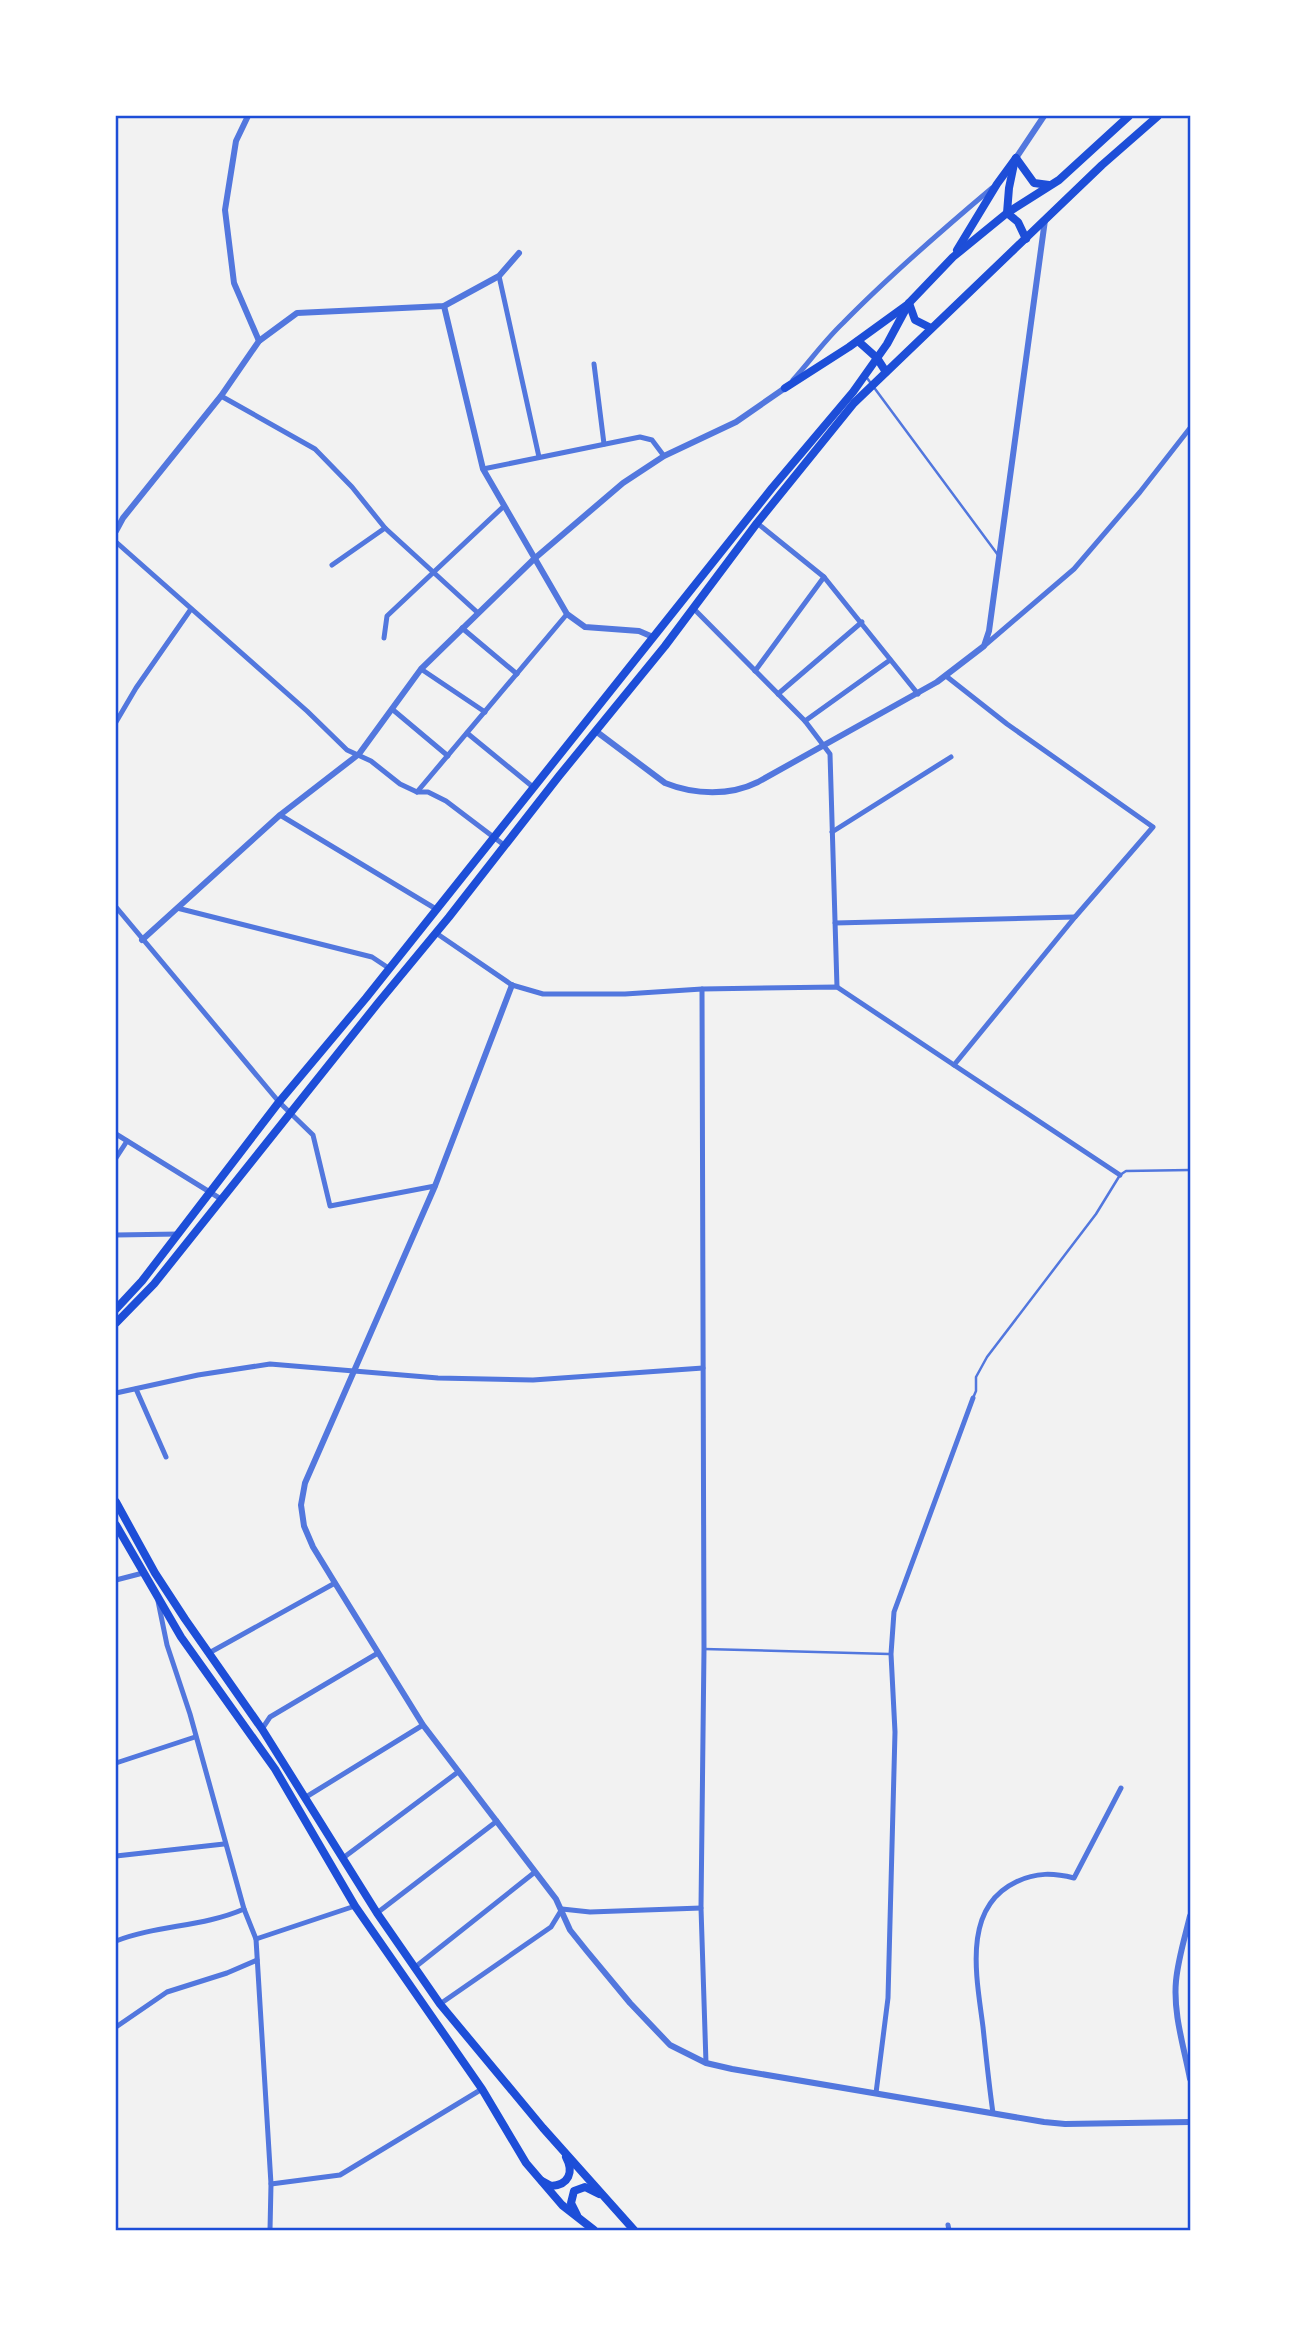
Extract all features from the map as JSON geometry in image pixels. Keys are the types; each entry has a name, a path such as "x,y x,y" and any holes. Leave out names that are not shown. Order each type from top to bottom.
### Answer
{"main road":[{"path":"785,388 858,341 909,303 953,257 1007,213 1066,175 1129,116"},
{"path":"116,1323 153,1284 436,933 694,609 757,523 855,403 1102,165 1158,116"},
{"path":"953,257 1016,158"},
{"path":"1016,158 1034,183 1051,185"},
{"path":"1007,213 1016,158"},
{"path":"1007,213 1018,222 1026,239"},
{"path":"909,303 915,320 931,328"},
{"path":"116,1309 142,1281 279,1102 390,969 864,376 909,303"},
{"path":"858,341 877,358 886,372"},
{"path":"116,1502 155,1573 262,1729 414,1968 440,2004 634,2231"},
{"path":"116,1525 158,1600 275,1769 355,1906 482,2090 526,2163 562,2205 595,2231"},
{"path":"526,2163 551,2186 562,2185 570,2177 571,2169 559,2146"},
{"path":"595,2231 573,2210 571,2203 574,2191 585,2187 593,2189 614,2208"}],"street":[{"path":"248,116 236,141 225,210 234,283 259,341"},
{"path":"1016,158 1044,116"},
{"path":"142,940 280,815 359,754 421,669 534,559 623,483 664,456 736,422 785,388 841,325 933,237 997,184"},
{"path":"984,646 989,631 1045,220"},
{"path":"116,531 123,518 221,396 259,341 297,313 444,306 499,276 519,253"},
{"path":"499,276 539,457"},
{"path":"444,306 483,469 567,614 585,628 639,631 653,638"},
{"path":"594,365 604,444"},
{"path":"221,396 315,449 352,487 385,528 478,613"},
{"path":"597,732 665,783 675,787 704,792 748,788 918,694 984,646 1074,569 1191,428"},
{"path":"483,469 640,438 652,440 664,456"},
{"path":"384,638 387,616 504,506"},
{"path":"116,515 123,518"},
{"path":"757,523 824,577 918,694"},
{"path":"332,565 385,528"},
{"path":"116,542 347,750 359,754 400,784 417,792 428,792 446,802 504,845"},
{"path":"755,671 824,577"},
{"path":"116,722 136,688 191,609"},
{"path":"694,609 805,721 830,754 837,987"},
{"path":"417,792 567,614"},
{"path":"778,694 862,622"},
{"path":"462,628 517,674"},
{"path":"805,721 890,660"},
{"path":"421,669 485,712"},
{"path":"946,676 1007,724 1153,828 1074,917 954,1065"},
{"path":"392,709 448,756"},
{"path":"467,733 533,787"},
{"path":"832,832 951,757"},
{"path":"280,815 436,909"},
{"path":"116,907 279,1102 313,1135 330,1206 435,1186"},
{"path":"177,908 372,957 390,969"},
{"path":"835,923 1074,917"},
{"path":"436,933 512,985 542,994 837,987 1120,1175"},
{"path":"512,985 435,1186 304,1483 304,1526 313,1547 424,1725 562,1909 570,1930 630,2003 670,2045 706,2063 1065,2124 1191,2122"},
{"path":"702,989 704,1649 701,1908 706,2063"},
{"path":"116,1134 221,1199"},
{"path":"116,1158 127,1141"},
{"path":"116,1235 178,1234"},
{"path":"116,1393 198,1375 270,1364 438,1378 533,1381 703,1368"},
{"path":"136,1389 166,1457"},
{"path":"876,2093 888,1998 895,1732 891,1654 894,1612 973,1398"},
{"path":"116,1580 143,1573"},
{"path":"209,1653 335,1583"},
{"path":"158,1600 167,1646 224,1844 256,1939 271,2184 270,2231"},
{"path":"262,1729 270,1717 378,1653"},
{"path":"306,1797 424,1725"},
{"path":"116,1763 195,1737"},
{"path":"343,1858 458,1772"},
{"path":"993,2113 975,1959 980,1927 993,1898 1009,1885 1041,1874 1074,1878 1121,1788"},
{"path":"377,1913 497,1821"},
{"path":"116,1856 224,1844"},
{"path":"414,1968 535,1872"},
{"path":"256,1939 355,1906"},
{"path":"562,1909 590,1912 701,1908"},
{"path":"116,1941 137,1933 222,1919 244,1909"},
{"path":"440,2004 551,1927 562,1909"},
{"path":"1191,1916 1175,1993 1191,2079"},
{"path":"116,2027 167,1992 227,1973 257,1960"},
{"path":"271,2184 340,2175 482,2090"}],"lane":[{"path":"864,376 999,557"},
{"path":"973,1398 976,1377 987,1357 1096,1214 1120,1175 1126,1171 1191,1170"},
{"path":"704,1649 891,1654"}]}
